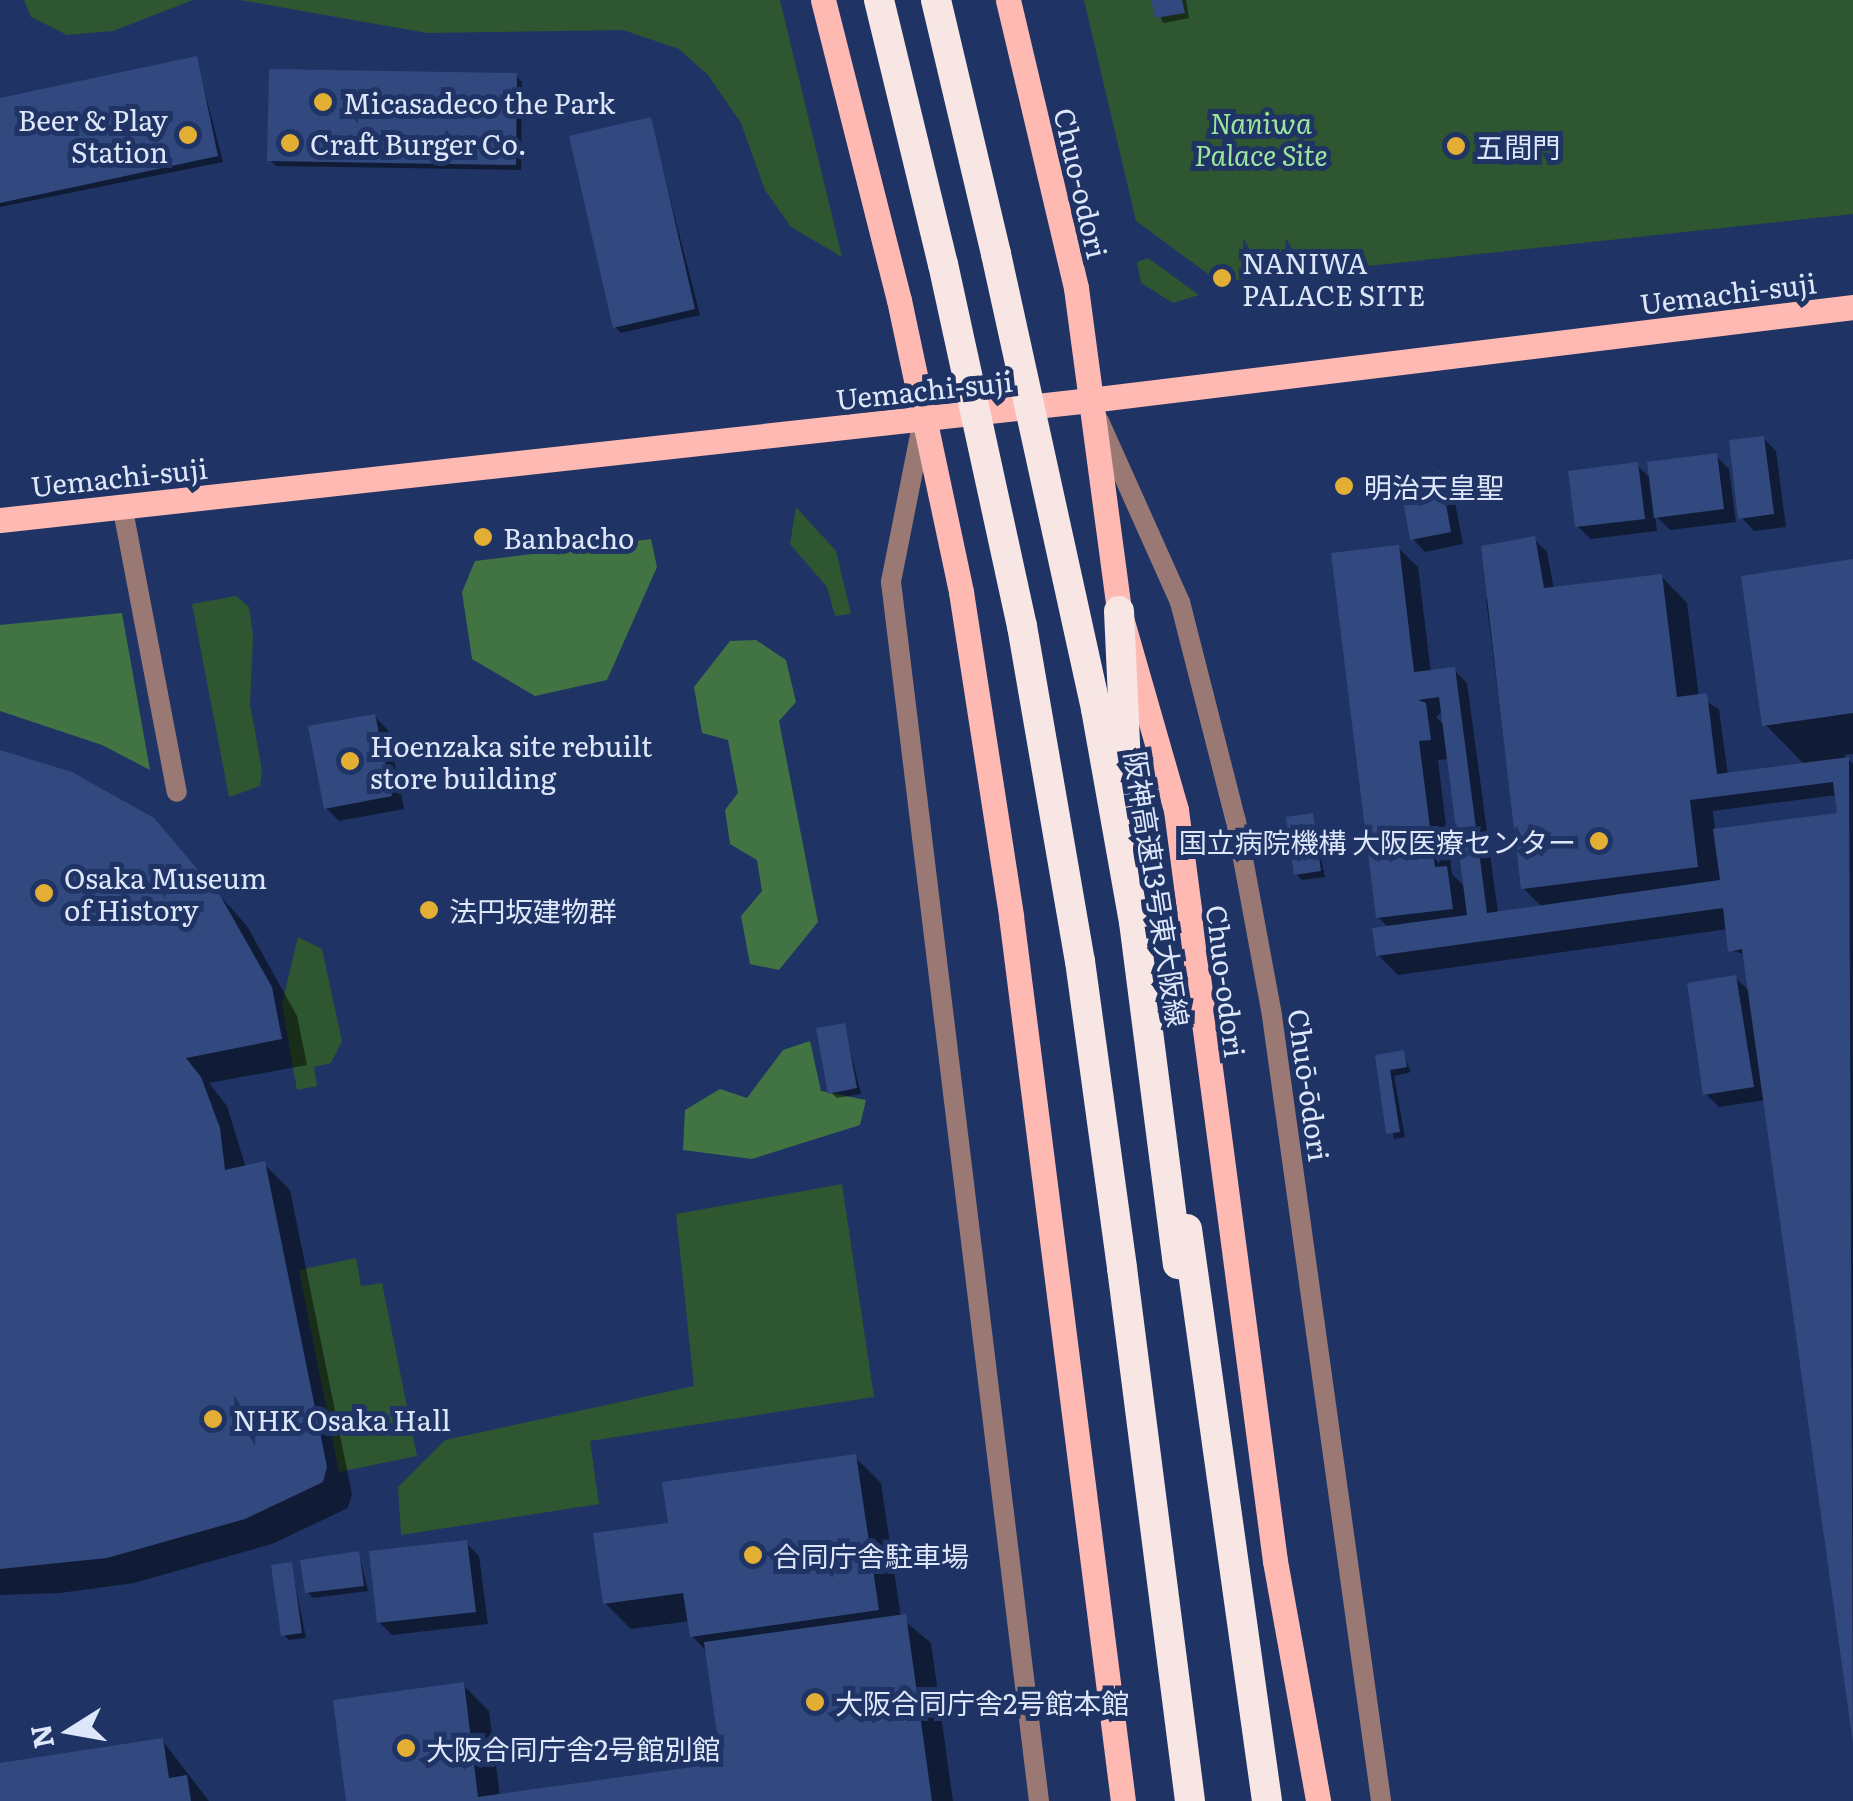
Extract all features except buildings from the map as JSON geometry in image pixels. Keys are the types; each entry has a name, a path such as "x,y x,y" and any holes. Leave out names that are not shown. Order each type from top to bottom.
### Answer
{"highway":[{"name":"阪神高速13号東大阪線","path":"936,0 1054,506 1134,922 1246,1801"},
{"path":"880,5 1014,588 1052,794 1100,1100 1190,1801"},
{"path":"1119,611 1126,811 1160,1027 1267,1801"}],"main road":[{"path":"823,0 962,592 1011,916 1123,1801"},
{"name":"Chuo-odori","path":"1008,0 1076,288 1119,611 1176,810 1275,1561 1318,1801"},
{"name":"Uemachi-suji","path":"0,520 1090,400 1853,306"}],"street":[{"name":"Chuō-ōdori","path":"1090,400 1180,602 1236,821 1272,1016 1382,1801"},
{"path":"923,419 891,582 1039,1801"},
{"path":"122,506 177,792"}],"green space":[{"path":"24,0 193,0 113,31 67,35 31,17"},
{"path":"240,0 780,0 842,257 791,227 765,190 741,123 708,75 679,49 623,30 427,33"},
{"name":"Naniwa Palace Site","path":"1084,0 1853,0 1853,214 1219,282 1136,221"},
{"path":"1148,258 1199,295 1173,303 1141,283 1137,262"},
{"path":"796,507 836,551 851,614 835,616 827,587 790,544"},
{"path":"651,539 657,567 607,680 535,696 472,659 462,592 475,561"},
{"path":"236,596 249,607 253,635 250,704 262,770 260,786 229,797 192,604"},
{"path":"122,613 150,770 102,745 0,711 0,625"},
{"path":"756,640 786,660 796,702 779,721 818,922 779,970 750,964 741,916 762,891 757,860 730,844 725,810 738,793 728,740 702,733 694,687 730,641"},
{"path":"298,937 322,949 342,1041 331,1063 314,1067 317,1086 297,1090 282,1004"},
{"path":"810,1041 821,1091 866,1100 860,1125 752,1159 683,1150 685,1110 720,1089 747,1098 783,1050"},
{"path":"842,1184 874,1397 590,1441 599,1504 401,1535 398,1487 445,1440 694,1386 676,1214"},
{"path":"356,1258 361,1286 382,1283 417,1456 339,1472 299,1270"}],"place":[{"name":"Micasadeco the Park","path":"323,102"},
{"name":"Beer & Play Station","path":"188,135"},
{"name":"Craft Burger Co.","path":"290,143"},
{"name":"五間門","path":"1456,146"},
{"name":"NANIWA PALACE SITE","path":"1222,278"},
{"name":"明治天皇聖","path":"1344,486"},
{"name":"Banbacho","path":"483,537"},
{"name":"Hoenzaka site rebuilt store building","path":"350,761"},
{"name":"国立病院機構 大阪医療センター","path":"1599,841"},
{"name":"Osaka Museum of History","path":"44,893"},
{"name":"法円坂建物群","path":"429,910"},
{"name":"NHK Osaka Hall","path":"213,1419"},
{"name":"合同庁舎駐車場","path":"753,1555"},
{"name":"大阪合同庁舎2号館本館","path":"815,1702"},
{"name":"大阪合同庁舎2号館別館","path":"406,1748"}]}
